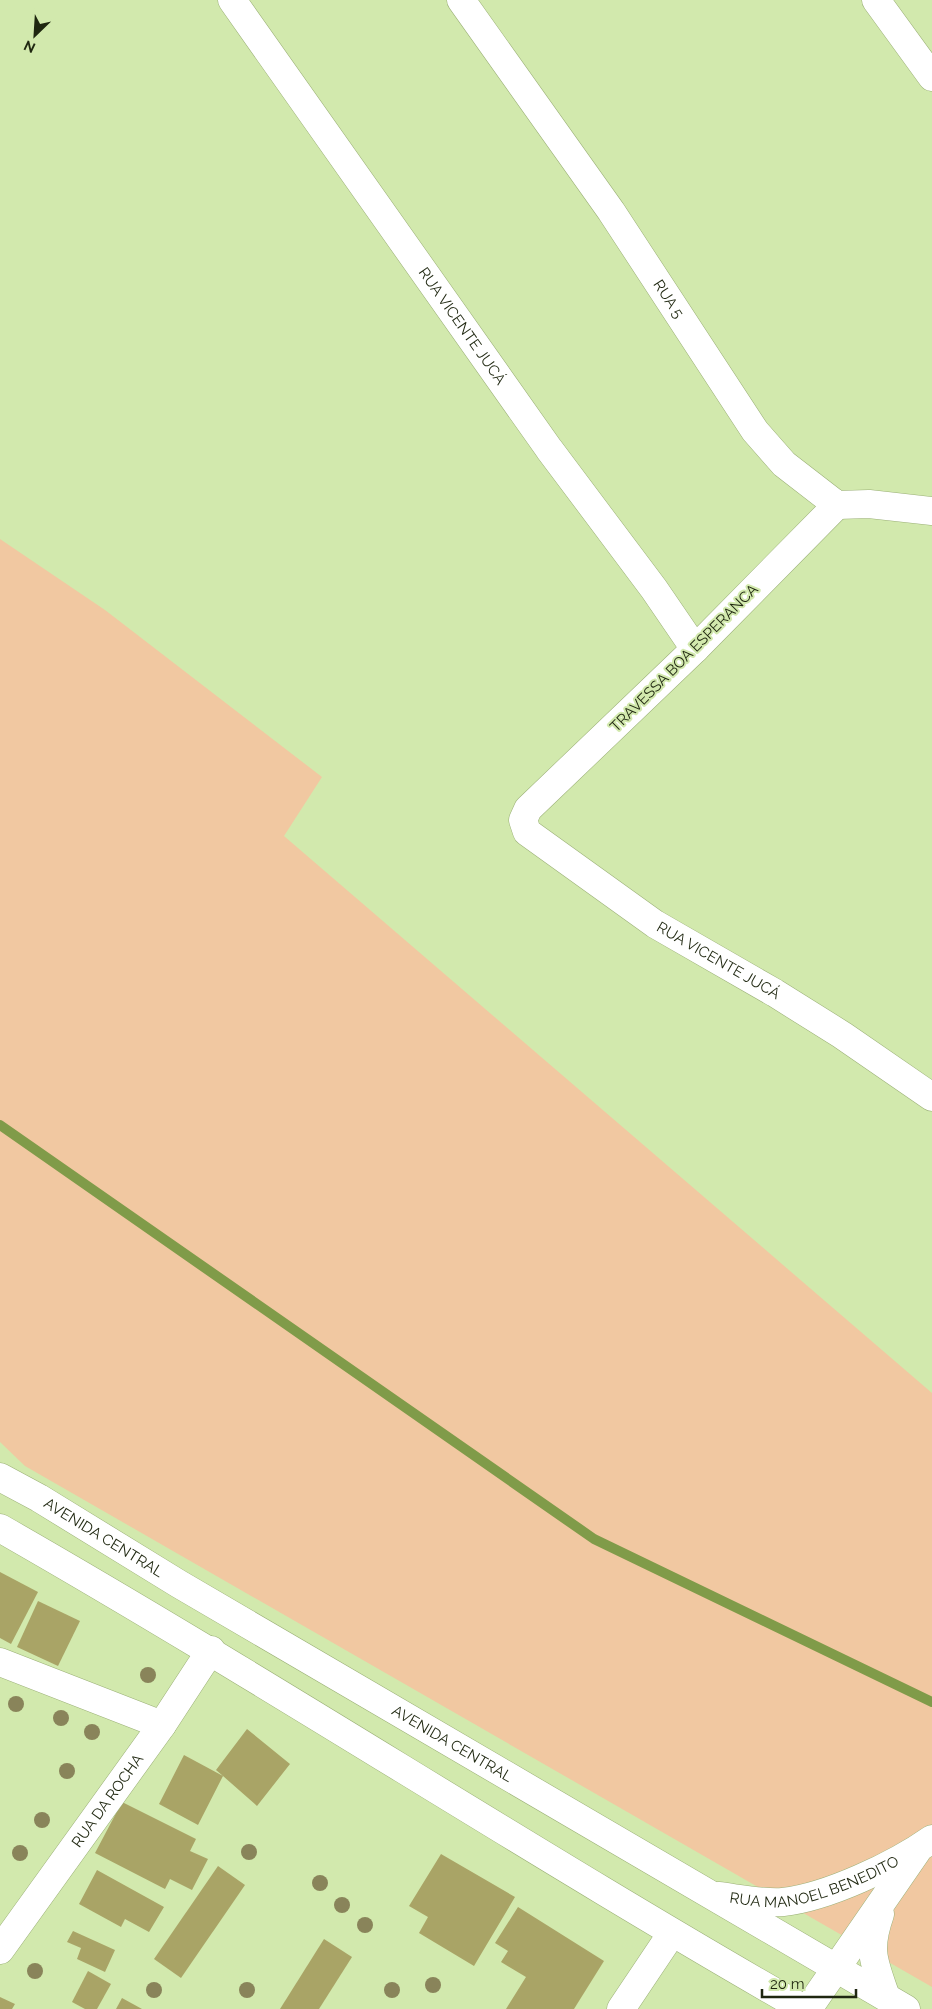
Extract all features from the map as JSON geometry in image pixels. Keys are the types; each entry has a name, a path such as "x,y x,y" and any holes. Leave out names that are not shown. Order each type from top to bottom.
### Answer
{"street":[{"name":"RUA VICENTE JUCÁ","path":"232,0 520,409 654,589 696,649"},
{"name":"RUA 5","path":"461,0 611,211 755,431 784,464 837,505"},
{"path":"876,0 932,77"},
{"path":"837,505 869,504 932,510"},
{"name":"TRAVESSA BOA ESPERANCA","path":"528,809 696,649 837,505"},
{"name":"RUA VICENTE JUCÁ","path":"528,809 523,820 527,832 655,924 775,993 833,1029 932,1097"},
{"name":"AVENIDA CENTRAL","path":"5,1478 179,1584 896,2003"},
{"path":"0,1528 211,1650 672,1933 804,2009"},
{"name":"RUA DA ROCHA","path":"0,1950 162,1725 211,1650"},
{"path":"0,1662 162,1725"},
{"name":"RUA MANOEL BENEDITO","path":"708,1894 782,1902 818,1895 857,1880 925,1844"},
{"name":"RUA MANOEL BENEDITO","path":"808,2009 925,1844"},
{"path":"886,1898 874,1932 872,1950 896,2003"},
{"path":"621,2009 672,1933"}],"shaded area":[{"path":"0,539 105,610 322,777 284,836 932,1393 932,1987 25,1466 0,1442"}],"building":[{"path":"0,1572 38,1592 11,1644 0,1638"},
{"path":"38,1601 80,1621 58,1666 17,1647"},
{"path":"247,1729 290,1764 257,1806 216,1770"},
{"path":"184,1755 223,1776 198,1825 159,1804"},
{"path":"122,1802 196,1839 190,1851 208,1859 192,1890 170,1879 165,1889 95,1853"},
{"path":"441,1854 515,1897 474,1966 419,1933 428,1917 409,1906"},
{"path":"218,1866 245,1885 181,1978 154,1959"},
{"path":"97,1870 164,1907 149,1932 125,1919 121,1927 79,1904"},
{"path":"518,1907 604,1961 574,2009 506,2009 526,1977 501,1962 508,1951 495,1943"},
{"path":"73,1931 115,1950 105,1972 77,1959 81,1948 67,1942"},
{"path":"324,1939 352,1957 319,2009 280,2009"},
{"path":"88,1971 111,1984 97,2009 85,2009 72,2002"},
{"path":"0,1997 15,2004 12,2009 0,2009"},
{"path":"122,1998 142,2009 116,2009"}],"waterway":[{"path":"0,1125 594,1539 932,1702"}]}
